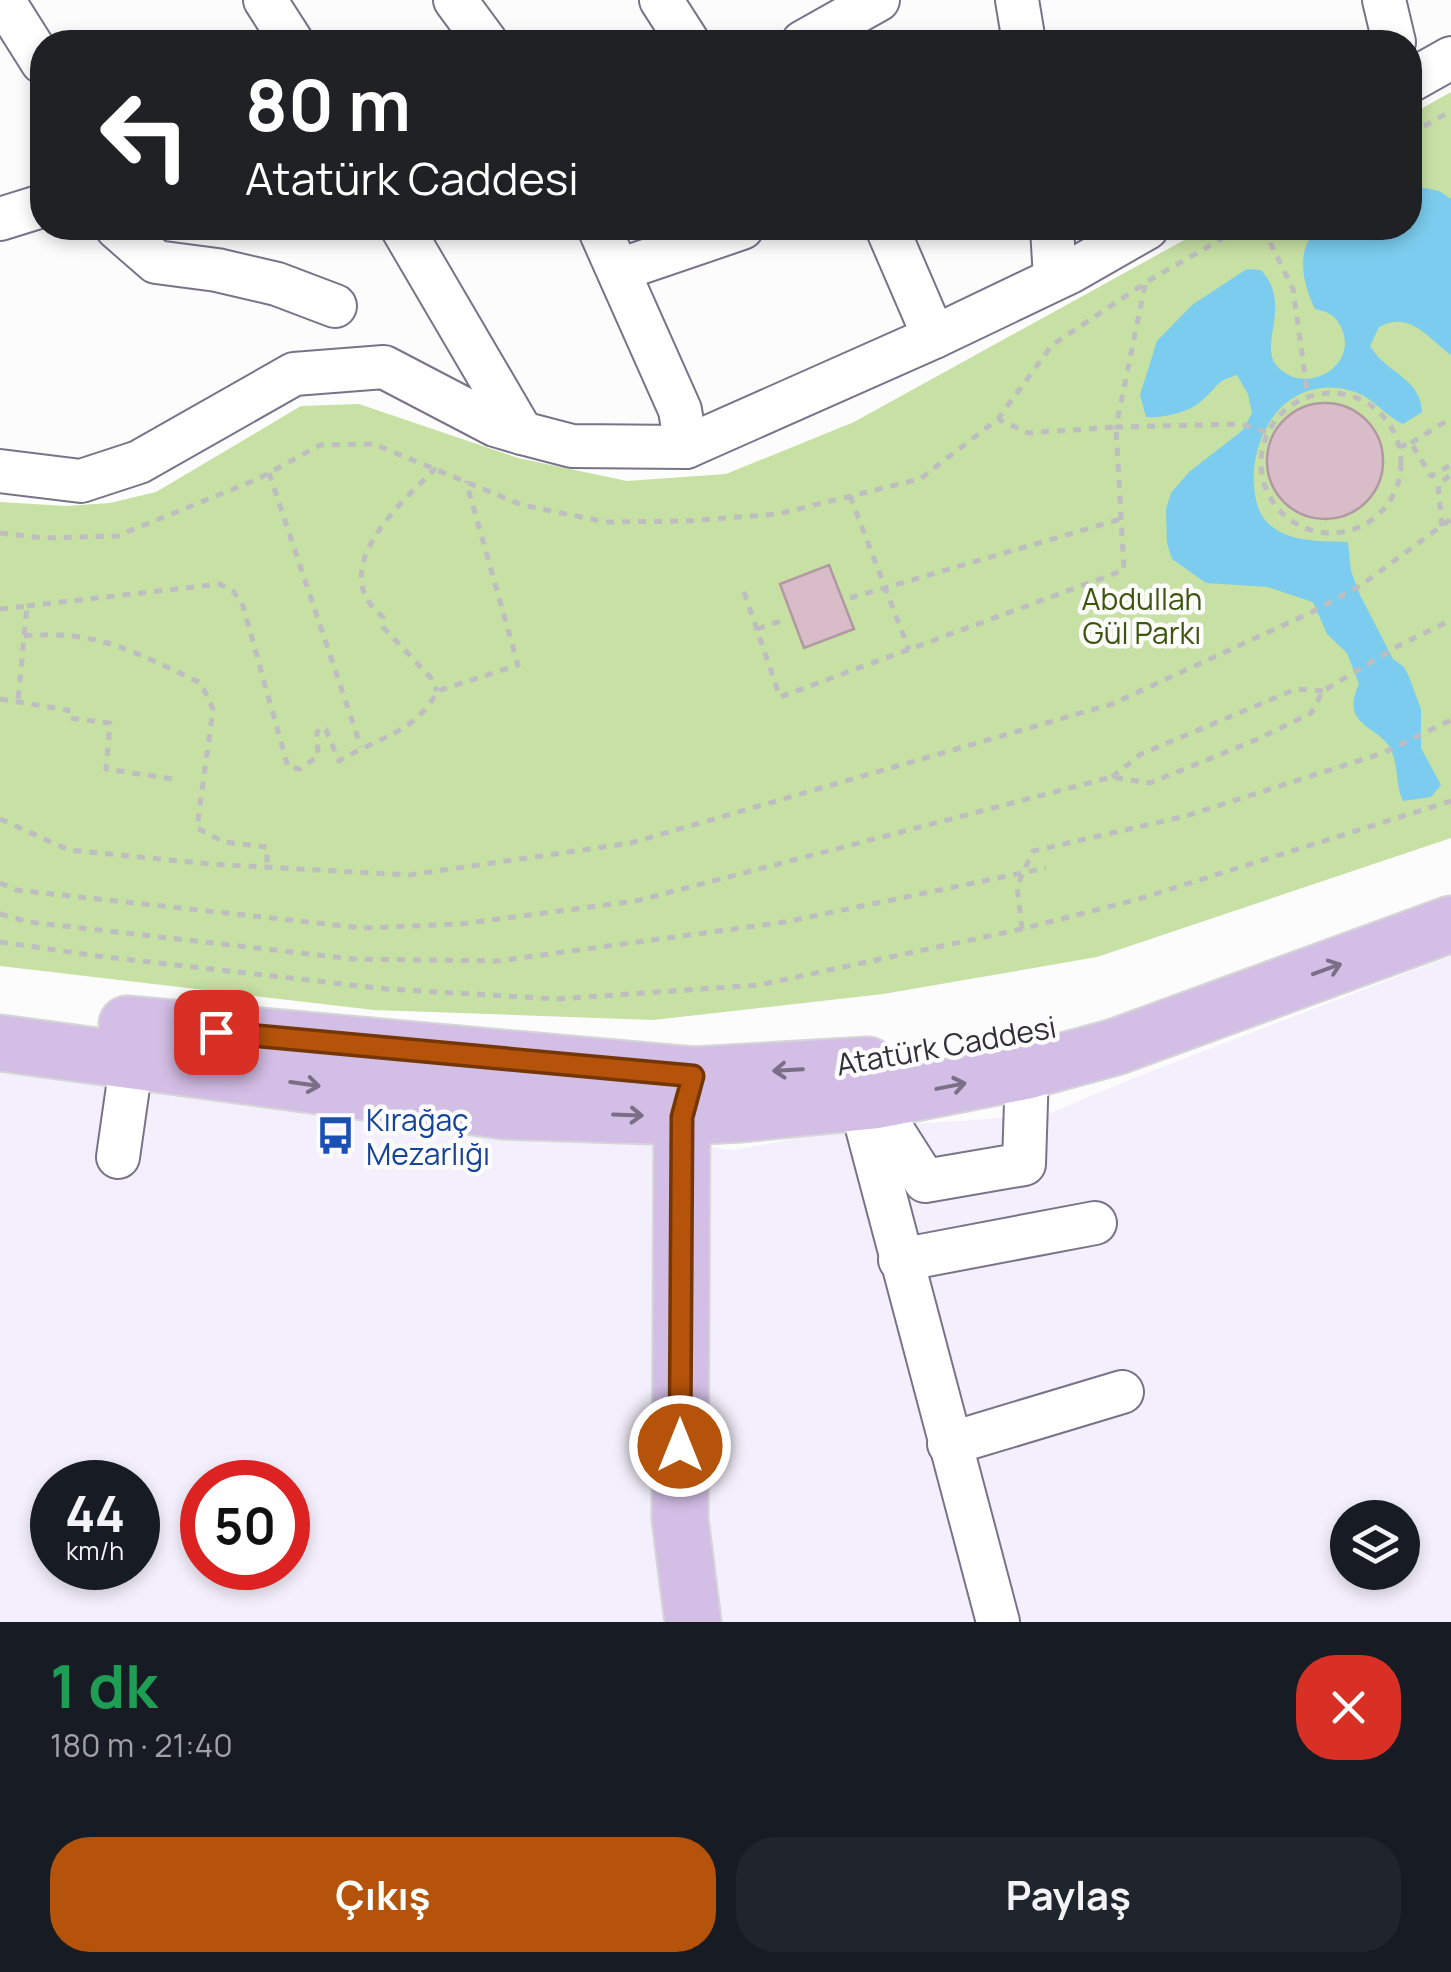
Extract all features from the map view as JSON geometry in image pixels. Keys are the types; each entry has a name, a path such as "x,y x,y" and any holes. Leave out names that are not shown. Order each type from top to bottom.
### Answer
{"main road":[{"name":"Atatürk Caddesi","path":"0,1010 134,1043 687,1096 870,1065 1065,1025 1126,1008 1451,884"},
{"path":"693,1622 680,1519 687,1096 867,1101 1027,1071 1115,1047 1451,924"},
{"path":"0,1043 134,1043"}],"street":[{"path":"265,0 284,30"},
{"path":"456,0 477,30"},
{"path":"661,0 680,30"},
{"path":"1017,0 1022,30"},
{"path":"1384,0 1391,30"},
{"path":"825,30 870,1"},
{"path":"5,14 30,46"},
{"path":"1422,74 1451,58"},
{"path":"0,219 30,210"},
{"path":"131,240 156,262 277,284 335,306"},
{"path":"409,240 522,433"},
{"path":"605,240 680,410 686,447"},
{"path":"619,270 707,240"},
{"path":"892,240 934,338"},
{"path":"1053,240 1055,278"},
{"path":"0,472 81,481 138,462 294,374 384,367 495,426 572,446 686,447 934,338 1125,240"},
{"path":"118,1157 134,1043"},
{"path":"867,1101 925,1181 1024,1164 1027,1071"},
{"path":"867,1101 900,1260 998,1622"},
{"path":"900,1260 1095,1223"},
{"path":"949,1444 1122,1392"}],"path":[{"path":"1422,127 1451,111"},
{"path":"1270,240 1293,290 1308,398"},
{"path":"744,592 780,697 1124,570 1116,427 1146,282"},
{"path":"1346,394 1368,403 1385,418 1399,447 1400,480 1391,500 1366,523 1335,534 1313,531 1293,522 1275,506 1264,484 1261,460 1268,433 1279,416 1308,398 1346,394"},
{"path":"1399,447 1451,418"},
{"path":"998,419 1028,433 1241,424 1268,433"},
{"path":"1411,443 1430,476 1451,465"},
{"path":"436,468 377,531 362,565 361,588 370,608 383,617 383,627 431,678 438,691"},
{"path":"269,473 361,747"},
{"path":"1442,526 1438,484 1451,475"},
{"path":"0,608 220,584 234,592 243,606 288,767 300,769 318,756 316,732 320,727 326,730 339,761 415,723 438,691 518,665 466,481"},
{"path":"850,496 908,650"},
{"path":"850,598 1121,519"},
{"path":"0,819 69,850 409,876 631,843 1112,704 1360,586 1451,519"},
{"path":"18,702 26,606"},
{"path":"757,629 787,619"},
{"path":"0,883 16,890 363,928 460,924 636,901 1112,778 1150,783 1311,713 1323,692 1398,646 1451,620"},
{"path":"24,636 62,632 108,641 201,683 213,709 198,828 224,842 267,847 267,868"},
{"path":"1112,778 1142,754 1296,689 1323,692"},
{"path":"0,699 68,710 68,718 110,723 106,769 173,779"},
{"path":"1022,930 1017,886 1033,851 1186,816 1383,753 1451,720"},
{"path":"0,942 368,986 557,1000 759,985 1022,930 1138,899 1451,801"},
{"path":"0,914 30,922 353,960 498,961 785,922 1046,868"}],"shaded area":[{"path":"1451,956 1451,1622 0,1622 0,1073 734,1150 853,1128 1046,1115"}],"green space":[{"name":"Abdullah Gül Parkı","path":"1451,92 1451,838 1097,957 883,994 653,1020 374,1010 0,966 0,502 66,506 110,503 156,492 301,406 359,404 518,458 627,481 726,474 854,422 1184,240 1422,240 1422,108"}],"water":[{"path":"1422,187 1439,191 1451,199 1451,355 1418,328 1400,322 1379,327 1370,346 1416,391 1422,412 1403,424 1352,391 1310,390 1293,398 1267,427 1259,445 1254,486 1259,510 1275,529 1305,540 1348,542 1351,571 1360,595 1393,659 1404,667 1421,709 1421,748 1441,785 1431,797 1403,801 1390,748 1357,717 1354,698 1359,684 1347,653 1327,634 1313,602 1268,587 1206,583 1172,559 1167,543 1166,509 1171,493 1189,472 1243,430 1252,413 1248,394 1237,375 1219,383 1194,407 1167,416 1146,417 1140,395 1157,341 1192,305 1247,269 1261,270 1274,297 1271,347 1277,366 1302,379 1327,372 1337,364 1345,340 1335,318 1315,309 1311,299 1303,266 1310,240 1422,240"}],"building":[{"path":"1325,403 1347,407 1366,420 1379,439 1383,461 1379,483 1366,502 1347,515 1325,519 1303,515 1284,502 1271,483 1267,461 1271,439 1284,420 1303,407"},
{"path":"829,565 854,629 804,648 780,584"}],"place":[{"name":"Kırağaç Mezarlığı","path":"336,1136"}],"route":[{"path":"216,1032 693,1076 682,1117 680,1446"}]}
